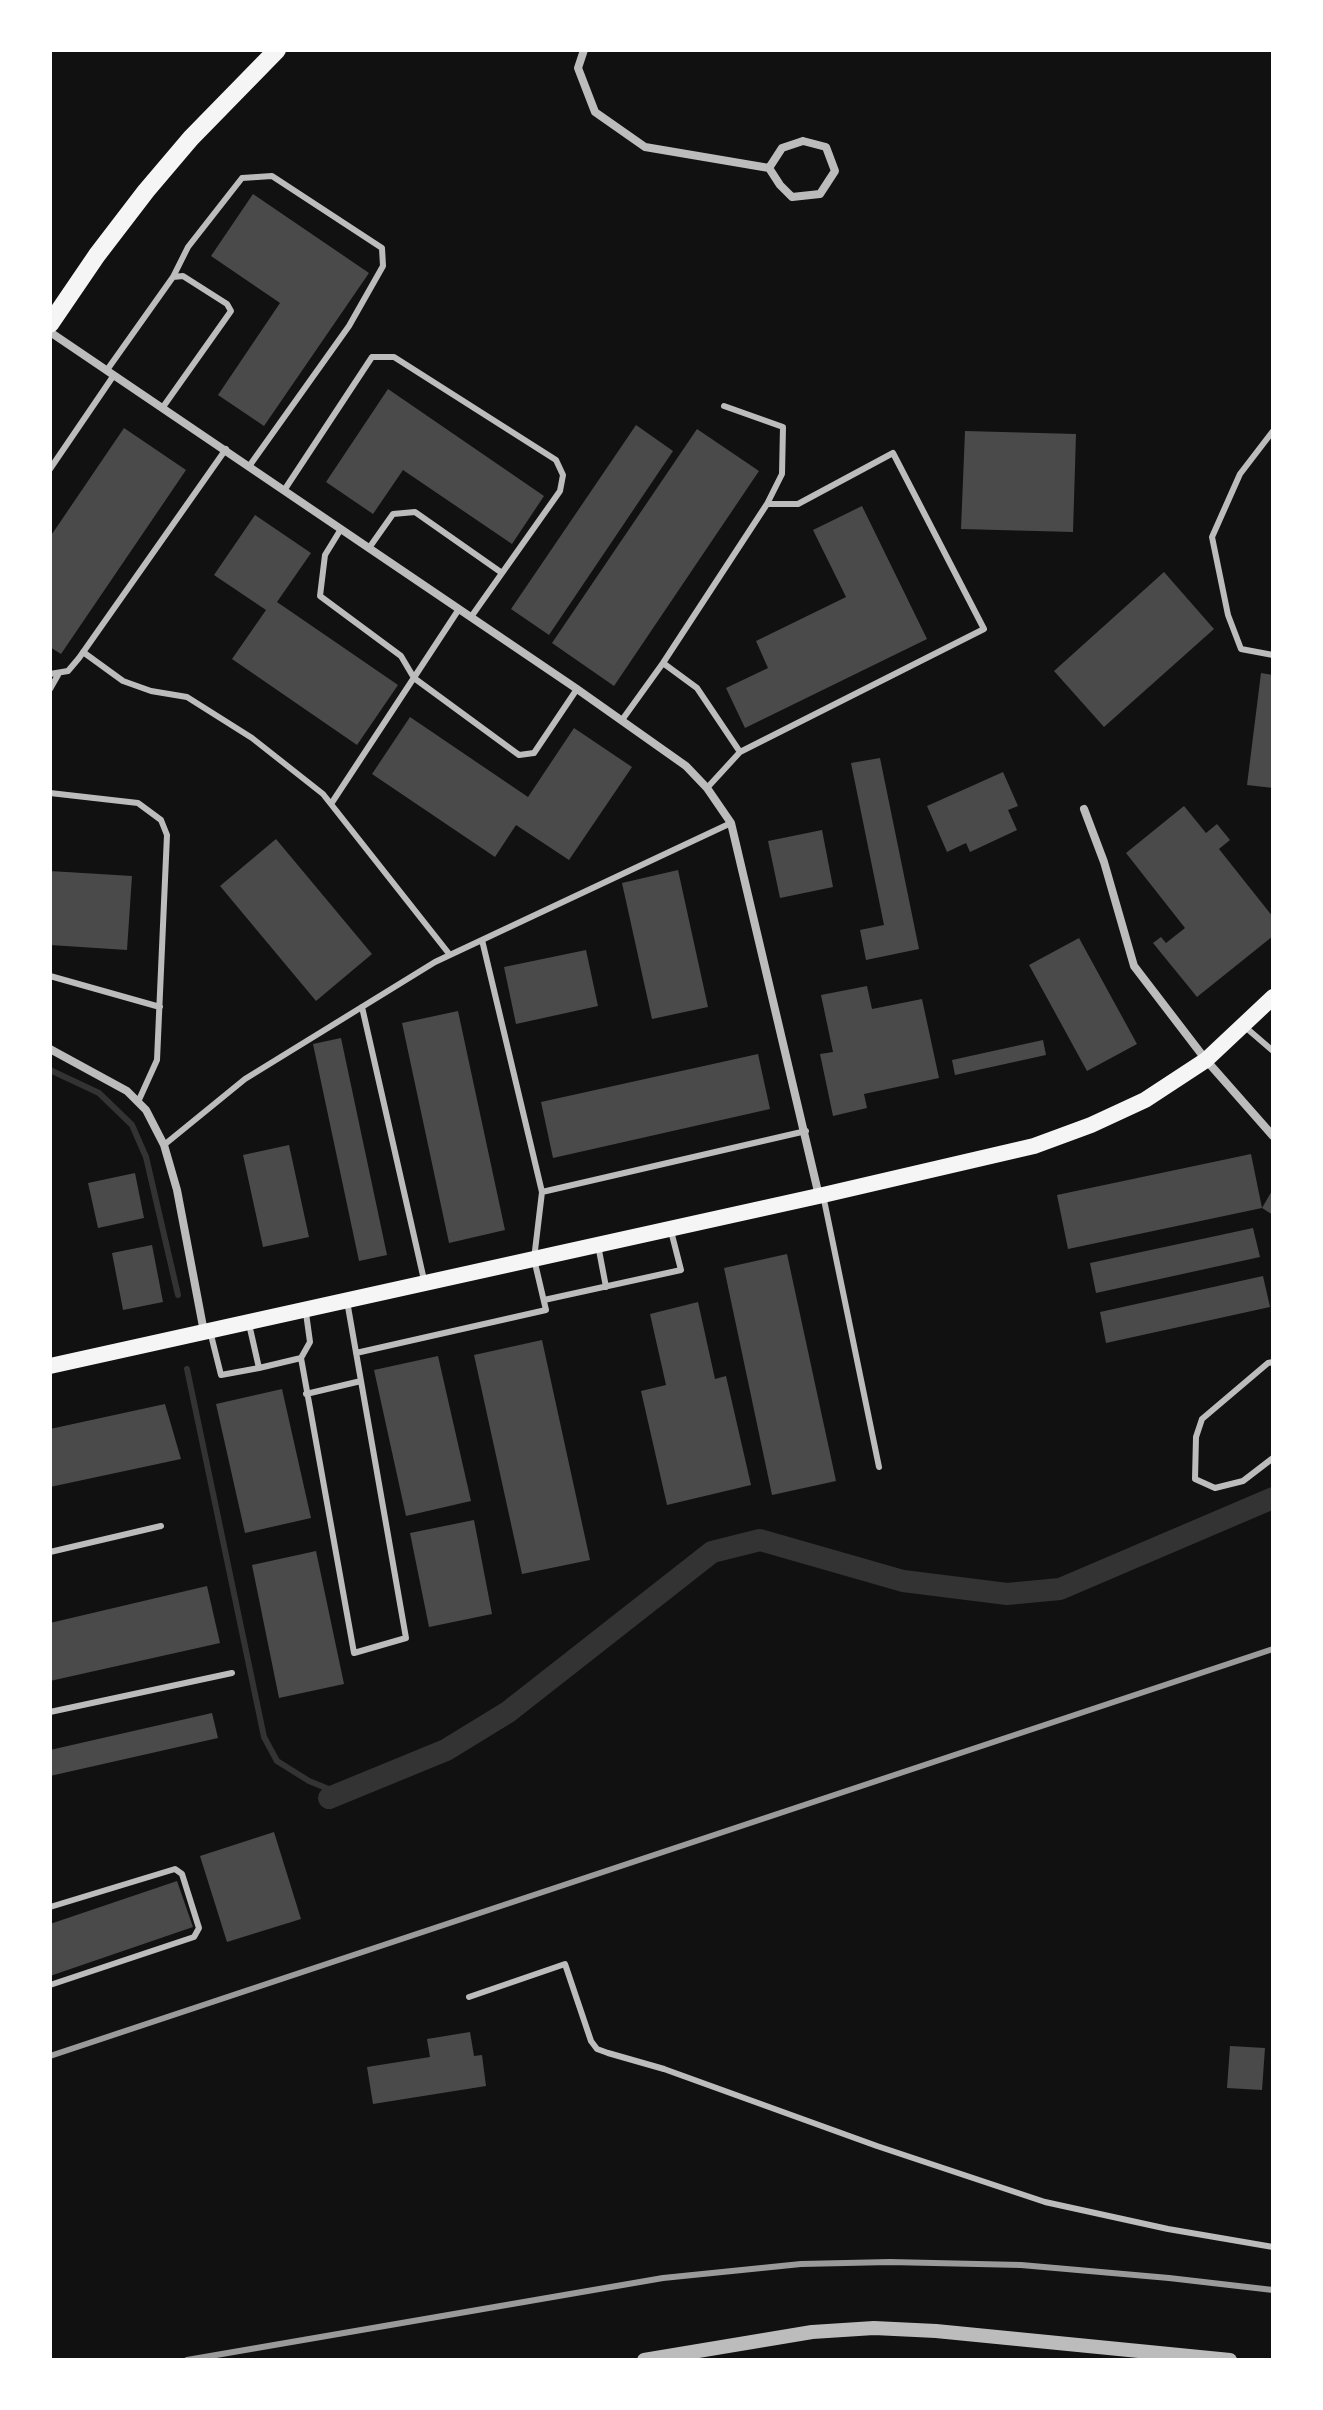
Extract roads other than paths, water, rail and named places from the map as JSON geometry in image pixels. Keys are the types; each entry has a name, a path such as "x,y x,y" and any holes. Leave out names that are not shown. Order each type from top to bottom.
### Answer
{"main road":[{"path":"50,324 146,191 191,138 277,50"},
{"path":"50,1366 1034,1146 1091,1125 1145,1100 1206,1060 1273,997"}],"street":[{"path":"584,50 578,68 595,112 645,147 769,168 792,197 820,194 835,171 826,147 803,141 782,148 769,168"},
{"path":"50,332 622,720 686,766 707,788 731,823 821,1196"},
{"path":"1084,809 1104,862 1134,966 1206,1060 1273,1136"},
{"path":"50,1049 127,1091 146,1110 164,1145 177,1190 207,1332"},
{"path":"644,2360 812,2332 874,2328 936,2331 1230,2360"}],"lane":[{"path":"50,469 173,277 188,247 242,178 272,176 382,248 383,266 349,326 250,465"},
{"path":"163,407 231,311 227,304 183,276 173,277"},
{"path":"285,489 372,357 394,357 556,460 563,475 560,491 471,617"},
{"path":"622,720 767,504 782,474 783,427 724,406"},
{"path":"1273,431 1240,474 1212,537 1228,615 1241,649 1273,655"},
{"path":"50,689 54,674 68,671 83,652 226,449"},
{"path":"707,788 740,752 984,629 893,453 798,504 767,504"},
{"path":"369,548 393,514 415,512 502,573"},
{"path":"341,529 325,555 320,596 401,656 414,678 519,755 534,753 577,689"},
{"path":"331,804 459,609"},
{"path":"83,652 123,681 151,691 187,697 252,738 323,794 450,955"},
{"path":"663,663 697,688 740,752"},
{"path":"50,793 138,803 161,820 167,835 157,1060 138,1102"},
{"path":"164,1145 245,1079 450,955 731,823"},
{"path":"356,1353 546,1310 534,1259 542,1192 482,940"},
{"path":"50,976 160,1007"},
{"path":"362,1007 425,1283"},
{"path":"1244,1026 1273,1051"},
{"path":"542,1192 806,1131"},
{"path":"821,1196 879,1467"},
{"path":"544,1300 681,1270 671,1229"},
{"path":"598,1245 606,1287"},
{"path":"306,1310 310,1342 301,1358 306,1394 354,1653 406,1638 347,1301"},
{"path":"248,1322 259,1368"},
{"path":"207,1332 221,1375 301,1358"},
{"path":"1273,1362 1202,1419 1196,1437 1195,1479 1215,1488 1243,1481 1273,1458"},
{"path":"306,1394 361,1381"},
{"path":"50,1552 161,1526"},
{"path":"50,1712 232,1673"},
{"path":"50,1907 175,1869 182,1874 199,1928 194,1937 50,1985"},
{"path":"469,1997 565,1964 591,2041 597,2049 664,2069 877,2146 1045,2202 1168,2229 1273,2247"}],"waterway":[{"path":"50,1070 99,1093 132,1125 146,1157 178,1295"},
{"path":"187,1369 264,1737 277,1761 309,1781 341,1794"},
{"path":"329,1798 446,1750 508,1712 712,1552 760,1540 903,1581 1007,1594 1060,1589 1273,1498"}],"railway":[{"path":"50,2056 1273,1649"},
{"path":"187,2360 663,2278 801,2264 890,2262 1021,2265 1273,2290"}]}
